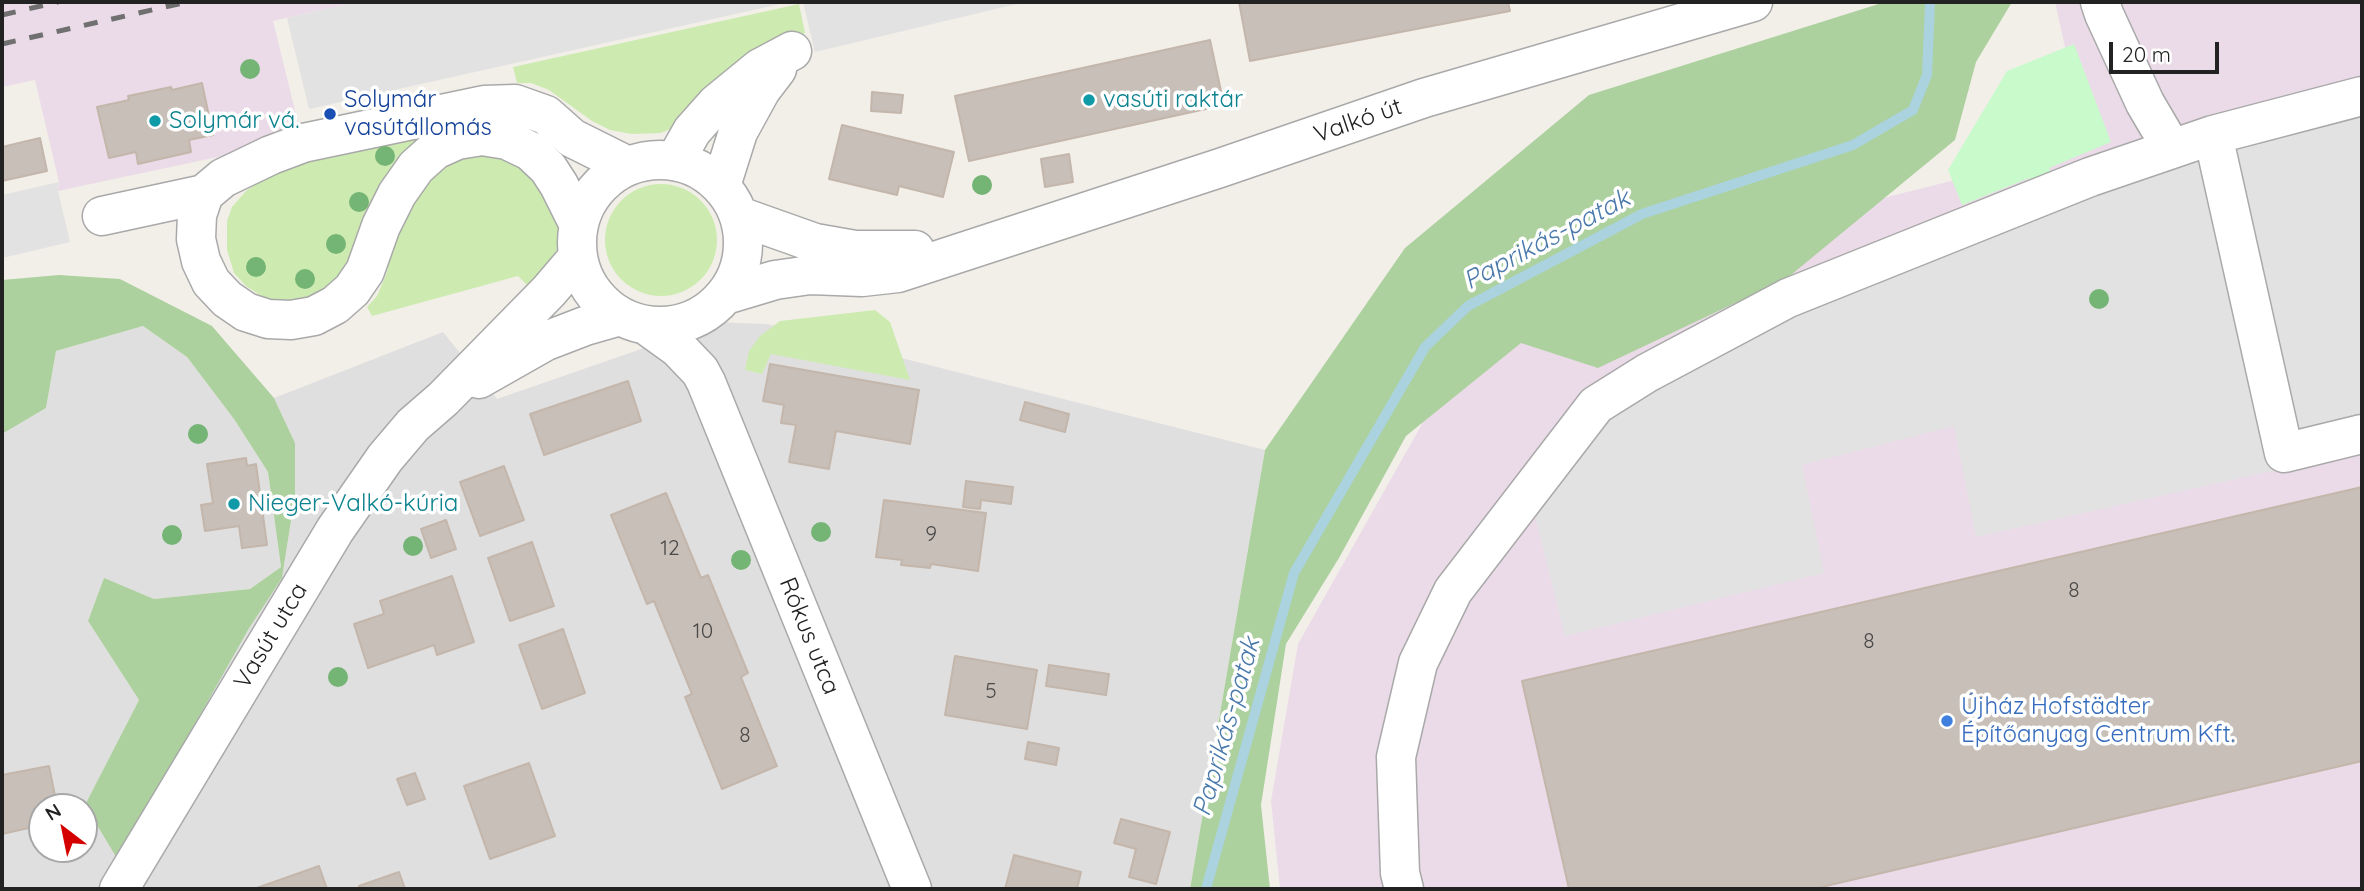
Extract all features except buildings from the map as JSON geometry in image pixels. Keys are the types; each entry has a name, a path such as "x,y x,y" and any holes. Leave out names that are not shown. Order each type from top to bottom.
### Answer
{"street":[{"name":"Valkó út","path":"720,300 775,280 810,275 862,277 898,273 1424,98 1753,2"},
{"path":"2100,2 2145,103 2172,149"},
{"path":"204,194 197,215 196,239 201,261 211,282 227,299 246,312 268,319 291,320 314,316 335,305 352,290 365,271 381,226 397,194 416,167 435,150 457,139 482,136 507,140 530,151 548,168 559,184 579,241 584,277 594,294 608,307 633,320 672,325 698,317 720,300 737,275 743,256 743,235 730,201 738,132 761,90 792,51 760,68 716,104 692,131 675,161"},
{"path":"1404,889 1400,873 1396,757 1418,663 1453,592 1596,405 1647,373 1788,298 2090,177 2213,135 2362,96"},
{"path":"102,216 204,194 223,178 303,143 484,105 515,104 546,115 572,138 628,166"},
{"path":"2213,135 2284,453 2362,434"},
{"path":"579,241 586,206 597,189 628,166 653,160 675,161 699,169 730,201 815,243 855,250 966,251"},
{"name":"Vasút utca","path":"119,889 335,530 385,458 413,425 549,291 579,241"},
{"name":"Rókus utca","path":"706,382 705,340 720,300"},
{"name":"Vasút utca","path":"443,398 546,341 585,326 633,320"},
{"name":"Rókus utca","path":"633,320 678,348 700,371 706,382 912,889"}],"shaded area":[{"path":"2,2 357,2 273,21 302,139 58,191 59,182 35,80 2,87"},
{"path":"357,2 789,2 309,109 287,18"},
{"path":"803,2 1025,2 815,52"},
{"path":"2055,2 2362,2 2362,889 1280,889 1271,801 1298,644 1480,321 1891,196 2087,147"},
{"path":"2362,110 2362,451 1976,537 1954,426 1802,465 1824,573 1565,636 1534,512 1622,406 1784,315 2199,151"},
{"path":"59,182 58,191 70,242 2,258 2,195"},
{"path":"711,322 767,324 1265,450 1190,889 2,889 2,434 46,408 56,351 143,326 187,357 234,419 268,472 281,567 250,589 154,599 104,579 88,621 139,700 91,793 28,793 28,863 98,863 96,793 248,630 282,578 295,495 295,443 274,398 443,332 497,399"}],"green space":[{"path":"1885,2 2012,2 1976,62 1955,140 1786,279 1598,368 1521,343 1406,436 1339,558 1286,644 1261,805 1270,889 1190,889 1265,450 1405,248 1589,95"},
{"path":"799,4 805,33 765,56 684,123 661,133 632,134 610,130 592,121 549,90 531,83 517,83 513,67"},
{"path":"2074,44 2111,142 2049,168 2057,190 2037,198 2029,178 1962,205 1948,170 2007,71"},
{"path":"455,119 348,269 316,296 294,301 277,301 263,297 246,286 234,273 227,250 227,221 232,207 246,191 275,172 324,149"},
{"path":"491,153 517,161 545,182 562,230 548,267 530,288 518,276 372,316 367,307 377,296 387,272 395,226 423,184 446,165 469,155"},
{"path":"661,184 682,188 701,200 713,219 717,240 713,261 701,280 682,292 661,296 640,292 621,280 609,261 605,240 609,219 621,200 640,188"},
{"path":"59,275 120,279 212,326 274,398 295,443 295,495 282,578 248,630 118,860 98,827 98,793 91,793 139,700 88,621 104,578 154,599 250,589 281,567 268,472 234,419 187,357 143,326 56,351 46,408 2,434 2,280"},
{"path":"875,310 890,322 910,380 771,354 762,374 745,370 749,351 760,336 780,321"}],"waterway":[{"name":"Paprikás-patak","path":"1206,889 1294,573 1425,347 1468,306 1642,214 1853,145 1913,110 1927,75 1930,2"}],"railway":[{"path":"2,15 58,2"},
{"path":"2,44 187,2"}],"place":[{"name":"vasúti raktár","path":"1089,100"},
{"name":"Solymár vasútállomás","path":"330,114"},
{"name":"Solymár vá.","path":"155,121"},
{"name":"Nieger-Valkó-kúria","path":"234,504"},
{"name":"Újház Hofstädter Építőanyag Centrum Kft.","path":"1947,721"}]}
